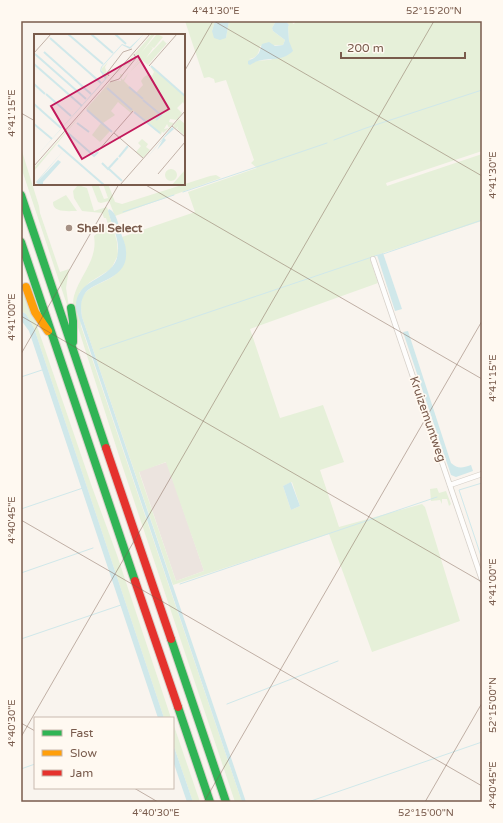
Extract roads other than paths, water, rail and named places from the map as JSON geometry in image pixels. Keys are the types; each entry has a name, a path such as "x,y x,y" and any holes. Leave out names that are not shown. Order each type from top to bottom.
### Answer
{"highway":[{"path":"21,195 226,802"},
{"path":"21,242 210,802"},
{"path":"26,288 35,312 55,343"},
{"path":"71,308 73,321 73,349"}],"street":[{"name":"Kruizemuntweg","path":"373,259 482,580"},
{"path":"450,485 482,474"}],"water":[{"path":"215,21 229,21 226,38 220,40 214,38 212,31"},
{"path":"276,21 286,21 289,25 289,41 293,51 288,55 277,59 260,60 250,65 248,64 248,61 259,53 262,44 269,42 275,46 283,45 285,40 273,31 272,28"},
{"path":"109,209 116,218 125,243 125,261 122,268 116,274 94,286 84,295 81,303 82,317 246,802 242,802 76,309 77,298 82,290 111,268 116,260 118,245 108,211"},
{"path":"383,253 402,309 395,311 377,255"},
{"path":"21,311 26,314 34,328 164,717 158,717 29,331 21,320"},
{"path":"408,331 451,463 460,467 471,465 473,471 456,477 451,475 403,332"},
{"path":"291,482 300,506 291,510 283,486"},
{"path":"174,747 193,802 187,802 174,764"}],"waterway":[{"path":"334,140 482,90"},
{"path":"183,192 327,143"},
{"path":"123,212 174,195"},
{"path":"383,254 482,220"},
{"path":"100,349 378,255"},
{"path":"21,377 42,370"},
{"path":"482,483 459,490 482,559"},
{"path":"21,509 83,488"},
{"path":"180,584 437,497"},
{"path":"21,573 93,548"},
{"path":"21,639 121,605"},
{"path":"227,704 338,661"},
{"path":"308,802 482,742"},
{"path":"21,769 34,764"}],"place":[{"name":"Shell Select","path":"69,228"}]}
